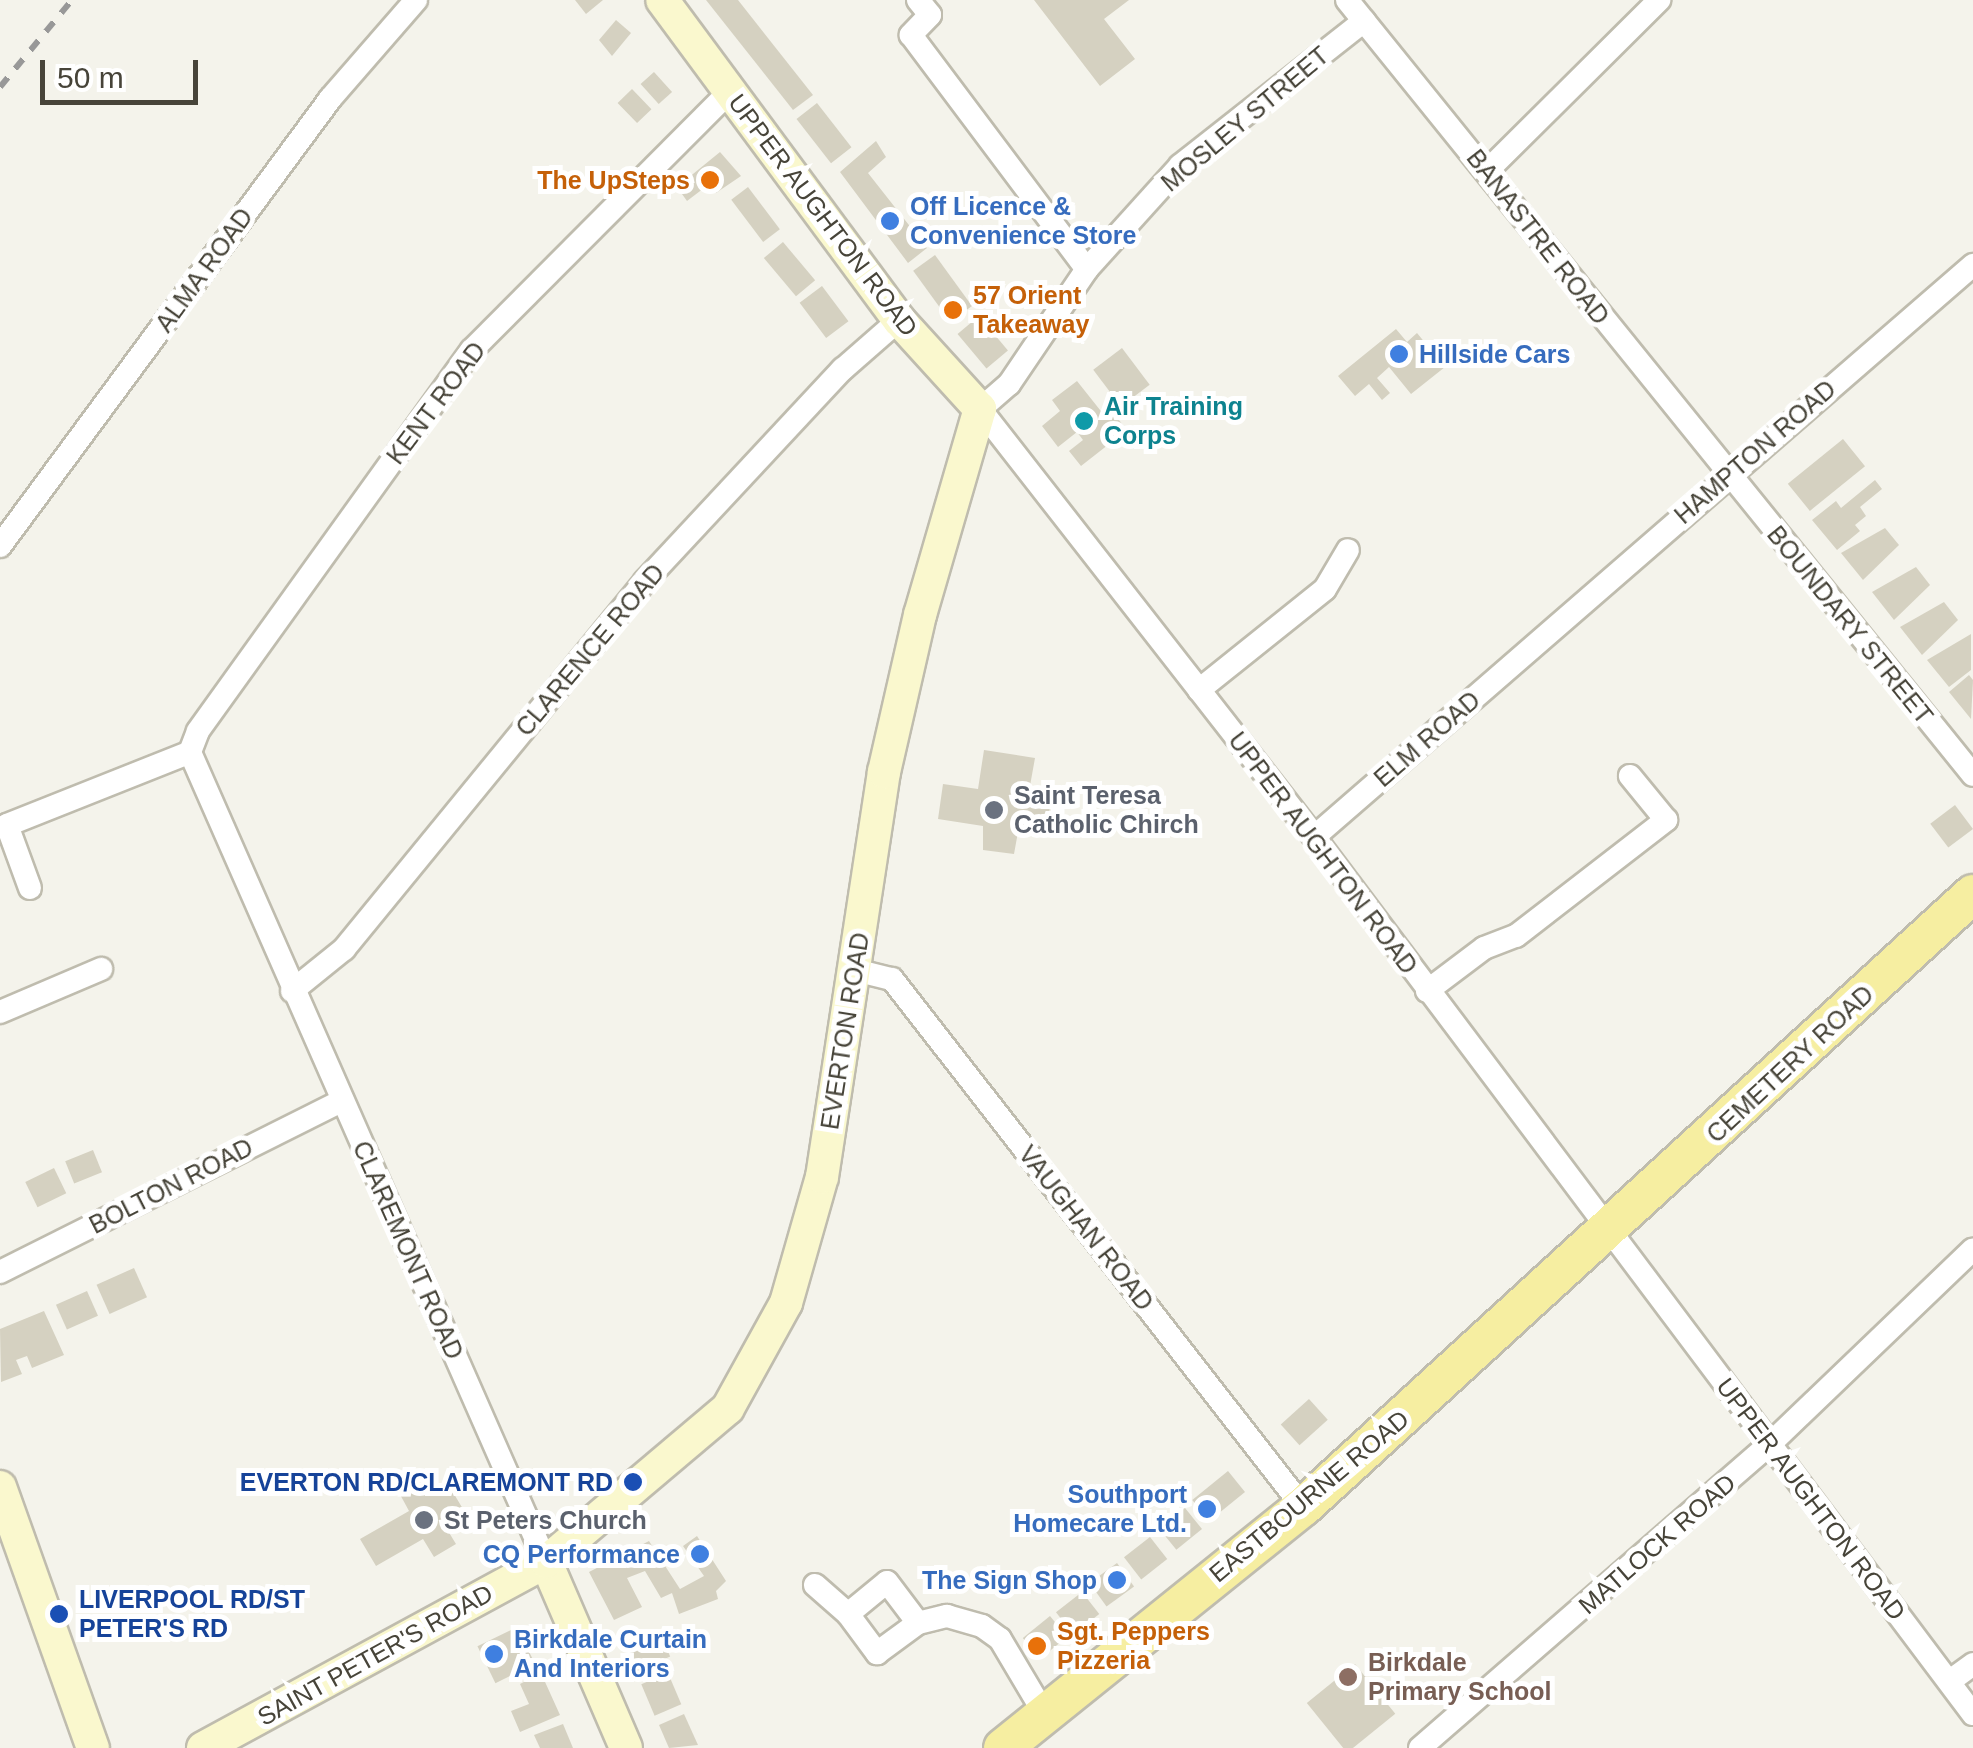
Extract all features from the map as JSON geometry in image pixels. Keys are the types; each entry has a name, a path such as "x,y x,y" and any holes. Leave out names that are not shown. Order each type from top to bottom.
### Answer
{"main road":[{"name":"UPPER AUGHTON ROAD","path":"665,1 899,320 980,408"},
{"name":"EVERTON ROAD","path":"546,1562 728,1408 786,1303 822,1177 884,772 920,615 980,408"},
{"name":"CEMETERY ROAD","path":"1607,1234 1973,894"},
{"name":"EASTBOURNE ROAD","path":"1003,1748 1303,1507 1607,1234"},
{"path":"0,1487 93,1748"},
{"name":"SAINT PETER'S ROAD","path":"204,1748 546,1562"},
{"name":"CLAREMONT ROAD","path":"546,1562 626,1748"}],"street":[{"name":"ALMA ROAD","path":"0,546 330,99 416,0"},
{"path":"918,0 930,16 911,35 1088,269"},
{"name":"BANASTRE ROAD","path":"1348,0 1728,474"},
{"path":"1487,171 1659,0"},
{"name":"MOSLEY STREET","path":"980,408 1009,384 1088,269 1180,166 1364,21"},
{"name":"KENT ROAD","path":"190,752 198,730 472,350 729,92"},
{"name":"HAMPTON ROAD","path":"1540,640 1973,265"},
{"name":"CLARENCE ROAD","path":"292,991 344,949 645,581 843,369 899,320"},
{"name":"UPPER AUGHTON ROAD","path":"980,408 1314,837 1607,1234 1973,1714"},
{"name":"BOUNDARY STREET","path":"1728,474 1973,775"},
{"path":"1199,690 1325,589 1348,550"},
{"name":"ELM ROAD","path":"1314,837 1540,640"},
{"path":"30,888 6,824 190,752"},
{"name":"CLAREMONT ROAD","path":"190,752 546,1562"},
{"path":"1427,992 1484,948 1516,936 1666,820 1630,776"},
{"path":"0,1012 101,969"},
{"name":"VAUGHAN ROAD","path":"855,970 892,979 1303,1507"},
{"name":"BOLTON ROAD","path":"0,1272 342,1101"},
{"name":"MATLOCK ROAD","path":"1420,1748 1770,1444 1973,1248"},
{"path":"848,1614 887,1582 918,1623"},
{"path":"816,1586 848,1614 877,1653 918,1623 947,1616 982,1626 1000,1639 1044,1713"},
{"path":"1950,1681 1973,1664"}],"building":[{"path":"575,0 603,0 586,14"},
{"path":"706,0 738,0 813,95 793,110"},
{"path":"1034,0 1129,0 1104,19 1135,59 1100,86"},
{"path":"616,20 631,33 612,56 599,40"},
{"path":"654,72 672,92 659,104 641,84"},
{"path":"632,89 651,109 637,123 618,103"},
{"path":"817,103 851,147 831,163 797,119"},
{"path":"876,141 886,157 868,173 927,248 908,263 840,172"},
{"name":"The UpSteps","path":"720,152 741,176 716,193 708,185 687,201 677,187"},
{"path":"748,187 780,229 763,242 731,200"},
{"path":"783,242 815,280 796,296 764,258"},
{"path":"935,255 972,306 950,322 913,271"},
{"path":"822,286 848,321 826,338 800,303"},
{"path":"979,316 1008,350 986,368 958,334"},
{"name":"Hillside Cars","path":"1396,329 1407,342 1417,333 1445,367 1411,394 1389,367 1377,378 1390,393 1382,400 1369,384 1355,396 1338,376"},
{"path":"1122,348 1150,385 1121,406 1093,370"},
{"name":"Air Training Corps","path":"1077,381 1104,415 1111,410 1127,430 1081,466 1069,451 1083,440 1077,432 1058,447 1042,426 1060,411 1052,400"},
{"path":"1843,439 1865,466 1810,511 1788,484"},
{"path":"1875,480 1882,489 1860,507 1866,516 1855,525 1860,531 1837,550 1812,520 1836,501 1841,508"},
{"path":"1885,528 1899,545 1863,580 1841,553"},
{"path":"1916,567 1930,585 1894,620 1872,592"},
{"path":"1944,602 1958,620 1922,655 1900,627"},
{"path":"1971,634 1971,670 1949,687 1927,660"},
{"path":"1969,675 1973,680 1971,719 1949,692"},
{"name":"Saint Teresa Catholic Chirch","path":"984,750 1035,758 1028,797 1051,801 1045,836 1018,832 1014,854 983,850 983,826 938,819 943,784 978,789"},
{"path":"1955,805 1973,829 1948,848 1930,824"},
{"path":"93,1150 102,1172 74,1183 65,1161"},
{"path":"54,1168 66,1193 38,1207 25,1182"},
{"path":"134,1268 147,1297 110,1314 97,1285"},
{"path":"87,1291 98,1316 67,1329 56,1305"},
{"path":"44,1311 64,1355 32,1368 27,1356 16,1360 22,1374 1,1382 0,1329"},
{"path":"1309,1399 1328,1420 1299,1445 1281,1424"},
{"path":"1228,1471 1245,1492 1209,1521 1192,1500"},
{"name":"St Peters Church","path":"420,1473 432,1494 448,1484 466,1514 445,1526 456,1544 434,1557 423,1539 376,1566 360,1539 409,1511 396,1487"},
{"path":"1185,1508 1202,1529 1176,1550 1159,1529"},
{"path":"697,1536 726,1581 716,1591 718,1599 679,1614 672,1593 661,1598 645,1571 627,1578 642,1607 614,1620 589,1572 649,1541 680,1589 704,1576 683,1546"},
{"path":"1150,1537 1167,1559 1141,1579 1124,1557"},
{"path":"1117,1563 1134,1586 1107,1606 1089,1583"},
{"path":"1082,1592 1099,1614 1073,1634 1056,1612"},
{"path":"1050,1616 1067,1637 1040,1659 1023,1638"},
{"path":"517,1627 535,1664 495,1683 477,1646"},
{"path":"658,1629 670,1656 637,1671 625,1644"},
{"path":"1355,1664 1395,1714 1353,1748 1343,1748 1307,1703"},
{"path":"541,1673 560,1715 520,1732 511,1711 529,1704 520,1684"},
{"path":"668,1673 681,1704 655,1716 641,1684"},
{"path":"684,1714 698,1745 669,1748 659,1725"},
{"path":"563,1724 573,1748 540,1748 534,1735"}],"railway":[{"path":"0,87 72,0"}],"place":[{"name":"The UpSteps","path":"710,180"},
{"name":"Off Licence & Convenience Store","path":"890,221"},
{"name":"57 Orient Takeaway","path":"953,310"},
{"name":"Hillside Cars","path":"1399,354"},
{"name":"Air Training Corps","path":"1084,421"},
{"name":"Saint Teresa Catholic Chirch","path":"994,810"},
{"name":"EVERTON RD/CLAREMONT RD","path":"633,1482"},
{"name":"Southport Homecare Ltd.","path":"1207,1509"},
{"name":"St Peters Church","path":"424,1520"},
{"name":"CQ Performance","path":"700,1554"},
{"name":"The Sign Shop","path":"1117,1580"},
{"name":"LIVERPOOL RD/ST PETER'S RD","path":"59,1614"},
{"name":"Sgt. Peppers Pizzeria","path":"1037,1646"},
{"name":"Birkdale Curtain And Interiors","path":"494,1654"},
{"name":"Birkdale Primary School","path":"1348,1677"}]}
